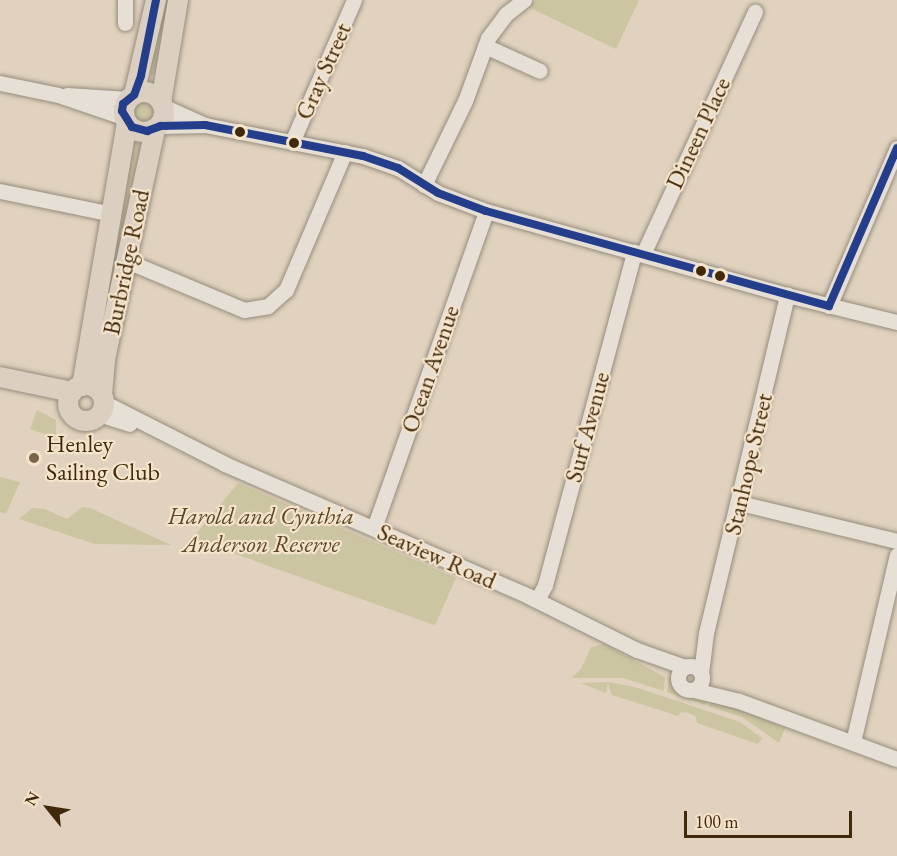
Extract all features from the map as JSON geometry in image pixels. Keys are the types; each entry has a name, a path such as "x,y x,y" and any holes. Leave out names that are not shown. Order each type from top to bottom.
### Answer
{"main road":[{"name":"Burbridge Road","path":"74,394 90,341 128,109 156,0"},
{"name":"Burbridge Road","path":"101,404 105,359 160,116 178,0"},
{"path":"151,95 160,116 137,130 128,109 151,95"},
{"path":"48,388 76,372 90,341"},
{"path":"0,377 74,394"},
{"path":"0,385 74,394 94,387 101,404 90,420 78,419 74,394"}],"street":[{"path":"125,0 125,23"},
{"name":"Gray Street","path":"292,142 354,0"},
{"path":"424,185 465,101 485,46 495,26 524,0"},
{"name":"Dineen Place","path":"639,253 755,12"},
{"path":"485,46 540,71"},
{"path":"0,83 128,109"},
{"path":"160,116 345,152 384,162 424,185 486,211 787,295 897,322"},
{"path":"829,306 891,175 897,148"},
{"path":"128,261 244,310 268,306 286,290 345,152"},
{"path":"0,191 112,214"},
{"name":"Ocean Avenue","path":"374,528 486,211"},
{"name":"Surf Avenue","path":"537,600 545,585 639,253"},
{"name":"Stanhope Street","path":"691,676 706,633 740,503 787,295"},
{"name":"Seaview Road","path":"101,404 154,425 168,437 537,600 739,701 897,759"},
{"path":"740,503 897,541"},
{"path":"853,742 897,555"}],"green space":[{"path":"162,0 170,0 160,76 149,75"},
{"path":"536,0 639,0 616,49 528,7"},
{"path":"145,102 155,109 156,113 149,123 145,124 135,117 134,113 141,103"},
{"path":"130,141 143,144 99,380 90,378"},
{"path":"37,410 56,420 56,438 30,429"},
{"path":"0,477 20,482 6,514 0,512"},
{"name":"Harold and Cynthia Anderson Reserve","path":"238,483 456,578 436,623 434,625 213,546 187,545"},
{"path":"82,507 90,508 171,545 95,544 19,519 32,508 45,509 67,519"},
{"path":"604,644 665,677 664,691 623,678 571,678 581,669 591,647"},
{"path":"669,677 680,692 709,698 705,705 667,692"},
{"path":"608,682 635,687 740,722 762,738 758,744 697,723 696,717 689,713 681,712 678,716 612,695 608,683 606,693 580,683"},
{"path":"712,699 785,728 779,743 742,717 708,706"}],"transit line":[{"path":"156,0 141,76 134,95 123,104 122,111 132,127 147,131 161,126 205,125 363,156 398,168 438,193 486,211 829,306"},
{"path":"829,306 897,148"}],"place":[{"name":"Henley Sailing Club","path":"34,458"}]}
